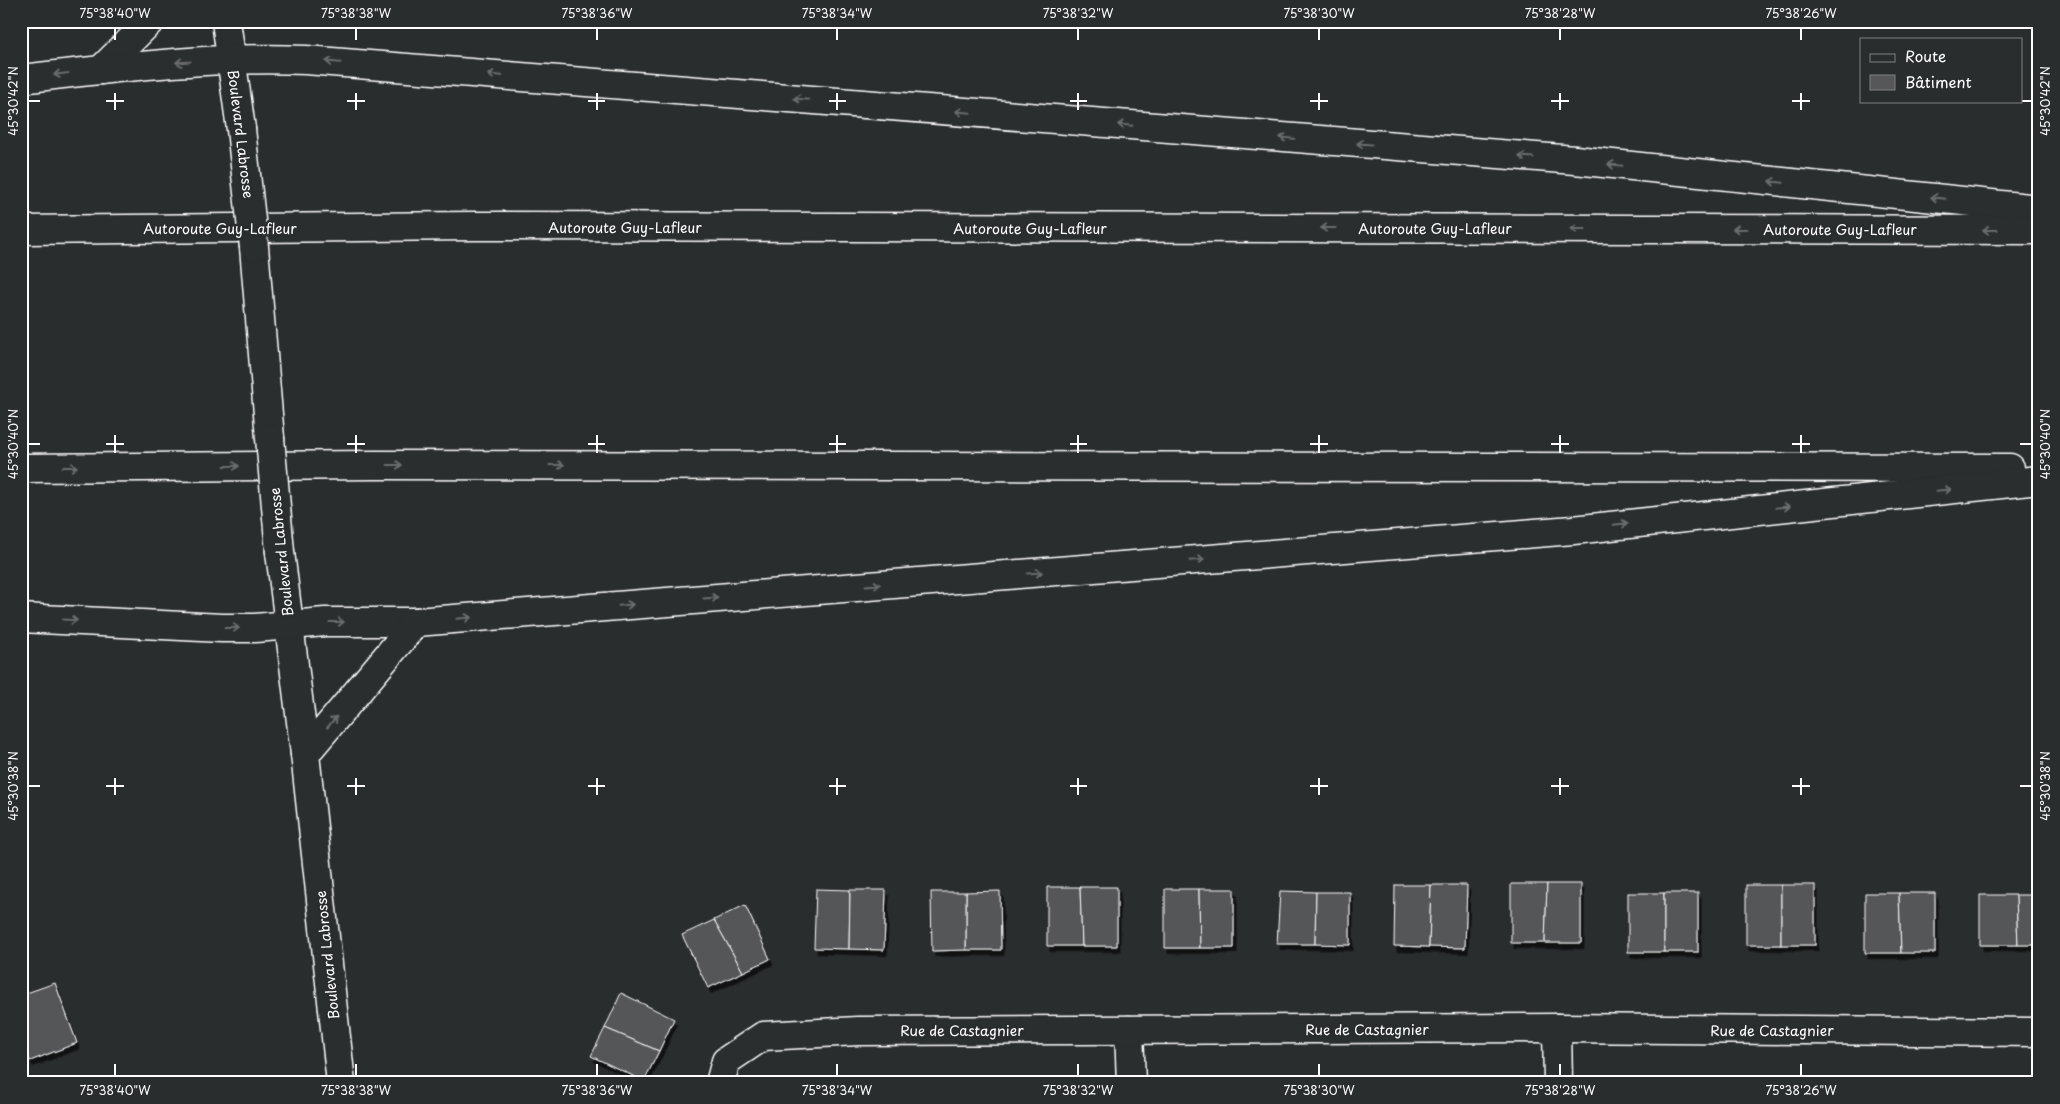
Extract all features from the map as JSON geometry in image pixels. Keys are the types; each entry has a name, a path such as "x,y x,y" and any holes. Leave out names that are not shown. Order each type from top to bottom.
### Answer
{"main road":[{"path":"101,70 150,21"},
{"name":"Boulevard Labrosse","path":"226,21 241,129 254,247 280,552 305,754 341,1083"},
{"path":"21,79 231,59 306,60 1575,160 2039,209"},
{"name":"Autoroute Guy-Lafleur","path":"21,230 464,226 2039,230"},
{"path":"21,468 365,465 2039,468"},
{"path":"21,618 222,628 289,626 325,622 416,622 1572,530 2039,480"},
{"path":"305,754 416,622"},
{"path":"1557,1028 1558,1083"},
{"name":"Rue de Castagnier","path":"720,1083 726,1061 763,1036 858,1031 1557,1028 2039,1032"},
{"path":"1129,1030 1131,1083"}],"building":[{"path":"1511,884 1547,884 1545,943 1511,943"},
{"path":"1547,884 1581,884 1581,943 1545,943"},
{"path":"1395,885 1431,885 1429,947 1394,946"},
{"path":"1431,885 1467,885 1465,948 1429,947"},
{"path":"1746,885 1781,885 1781,945 1746,945"},
{"path":"1781,885 1815,885 1815,945 1781,945"},
{"path":"1047,887 1080,887 1082,946 1047,946"},
{"path":"1080,887 1117,887 1117,946 1082,946"},
{"path":"816,889 850,890 849,949 814,948"},
{"path":"1165,889 1199,889 1200,948 1165,948"},
{"path":"1199,889 1234,889 1234,948 1200,948"},
{"path":"850,890 886,890 884,950 849,949"},
{"path":"1000,891 1001,950 966,950 966,892"},
{"path":"1280,891 1316,892 1315,944 1277,944"},
{"path":"931,892 966,892 966,950 932,951"},
{"path":"1316,892 1350,892 1350,945 1315,944"},
{"path":"1628,893 1664,893 1664,952 1628,952"},
{"path":"1664,893 1698,893 1698,952 1664,952"},
{"path":"1865,893 1899,893 1901,953 1865,953"},
{"path":"1899,893 1935,893 1935,953 1901,953"},
{"path":"1980,895 2016,895 2018,945 1980,945"},
{"path":"2016,895 2039,895 2039,945 2018,945"},
{"path":"745,905 770,959 743,972 714,920"},
{"path":"714,920 743,972 708,988 682,935"},
{"path":"55,983 77,1043 30,1061 21,1036 21,995"},
{"path":"621,993 674,1019 659,1051 605,1028"},
{"path":"605,1028 659,1051 644,1081 591,1056"}]}
